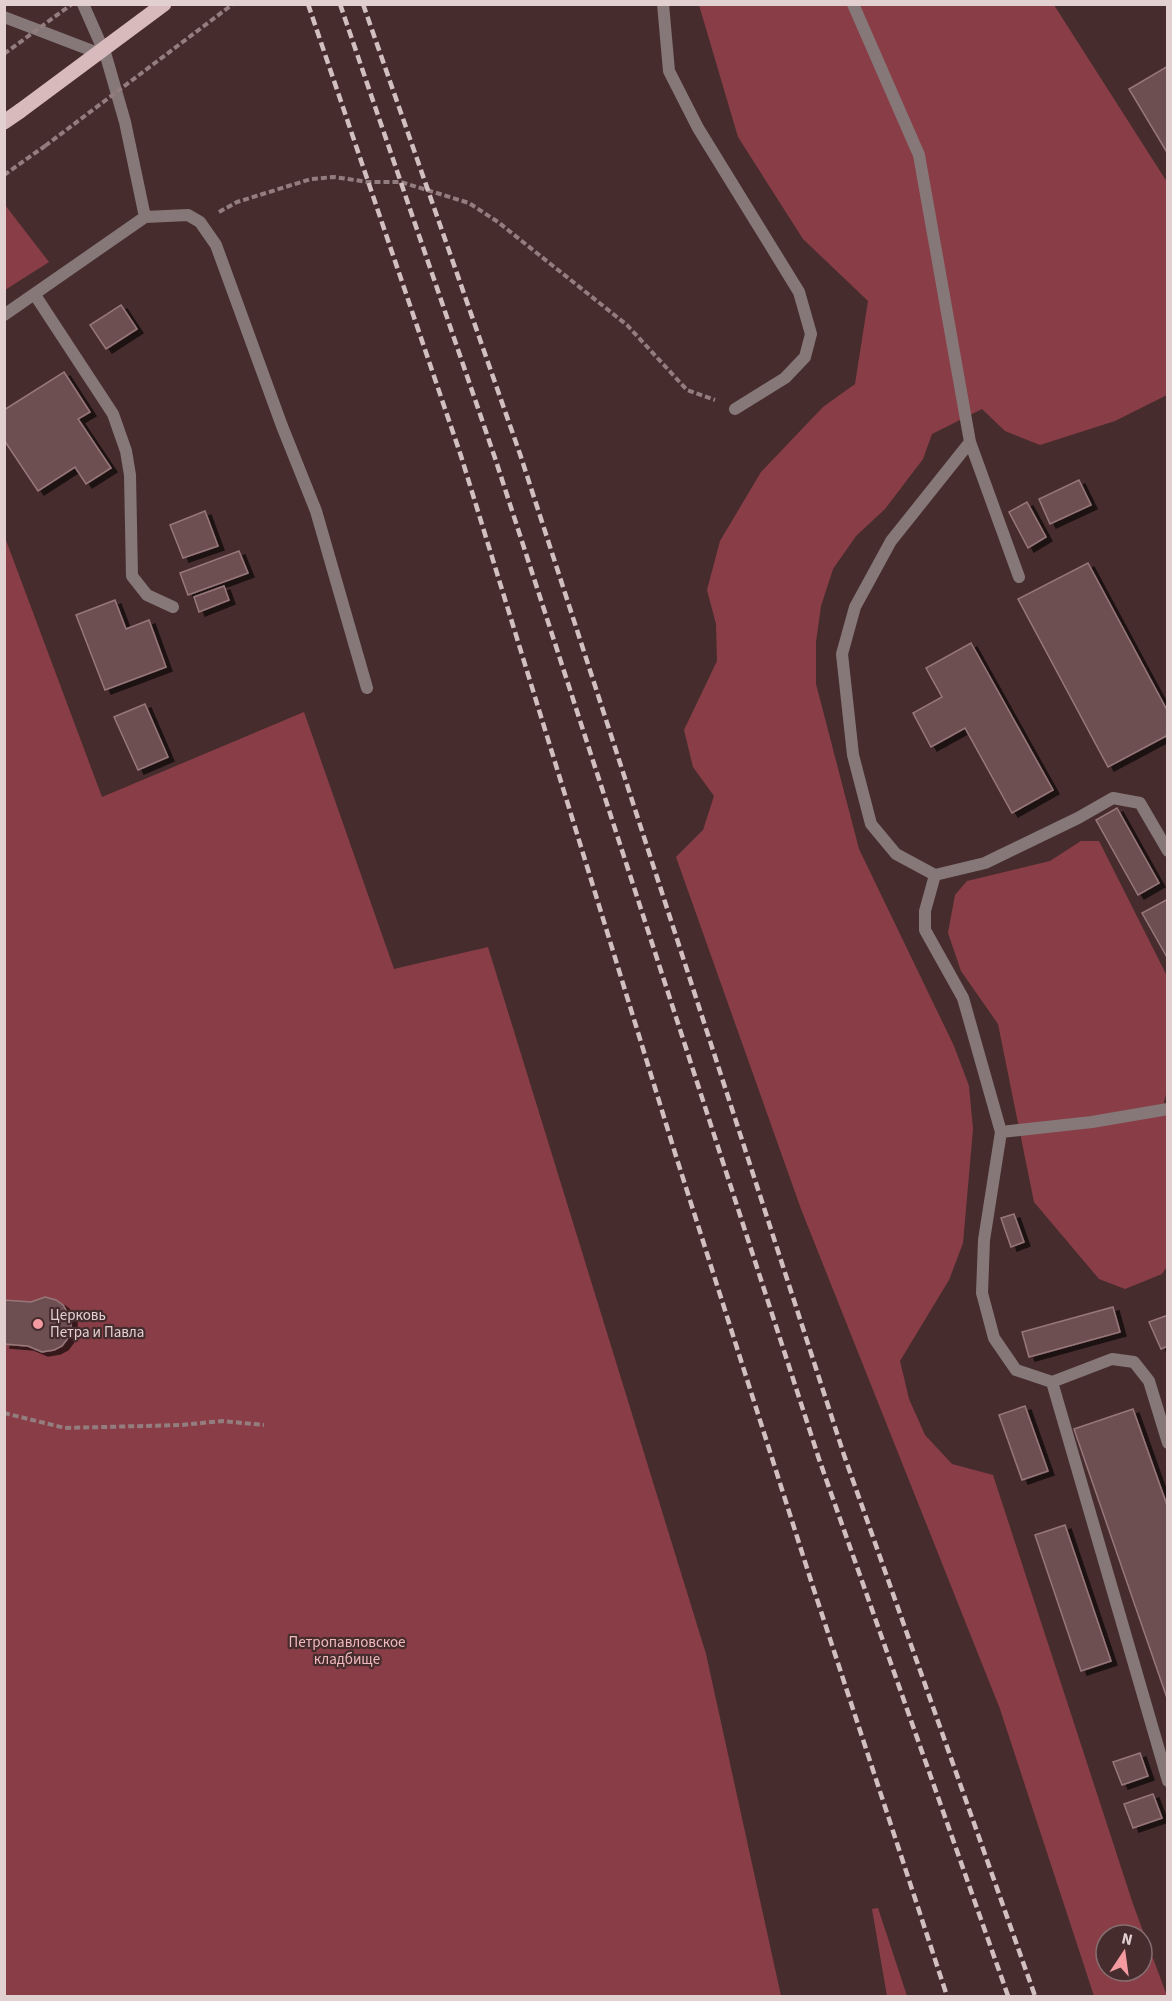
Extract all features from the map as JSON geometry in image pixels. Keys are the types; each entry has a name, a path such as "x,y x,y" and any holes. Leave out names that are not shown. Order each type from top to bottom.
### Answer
{"main road":[{"path":"4,122 164,4"}],"lane":[{"path":"83,4 106,56 125,122 145,217"},
{"path":"663,4 669,71 698,128 799,292 811,334 806,357 785,378 735,409"},
{"path":"852,4 919,155 970,442 1019,577"},
{"path":"4,17 106,56"},
{"path":"4,315 145,217 188,215 200,222 216,244 282,426 316,511 367,688"},
{"path":"35,295 113,414 126,450 130,475 132,576 147,595 173,607"},
{"path":"970,442 891,540 855,607 842,654 852,755 872,824 896,854 935,875 985,863 1078,818 1113,798 1140,803 1167,851"},
{"path":"935,875 925,911 925,930 963,998 1001,1132 984,1240 982,1293 994,1338 1016,1370 1053,1382 1112,1359 1134,1362 1149,1381 1167,1443"},
{"path":"1001,1132 1092,1122 1167,1108"},
{"path":"1053,1382 1167,1781"}],"path":[{"path":"4,54 72,4"},
{"path":"4,175 232,4"},
{"path":"200,222 237,202 311,179 334,177 368,182 401,182 469,203 498,222 627,325 687,390 735,409"},
{"path":"4,1413 65,1428 182,1425 222,1421 264,1425"}],"green space":[{"path":"699,5 1054,5 1167,182 1167,395 1115,421 1040,445 1005,431 982,409 932,434 923,459 885,509 856,536 833,569 821,606 816,642 816,684 859,849 954,1046 969,1086 973,1129 963,1243 949,1280 900,1361 909,1399 925,1435 952,1464 993,1475 1140,1923 1094,1923 1094,1983 1154,1983 1154,1961 1167,1996 1094,1996 1000,1709 801,1209 676,857 703,830 714,796 693,767 684,730 717,661 716,624 707,590 720,541 761,472 823,407 855,384 868,301 803,239 738,137"},
{"path":"5,205 49,262 4,290"},
{"name":"Петропавловское кладбище","path":"4,535 102,797 304,712 394,969 488,947 706,1654 781,1996 5,1996"},
{"path":"1081,841 1099,841 1167,976 1168,1086 1164,1102 1168,1116 1168,1265 1162,1274 1125,1289 1099,1279 1034,1202 998,1024 961,971 948,933 955,895 967,881 1050,861"},
{"path":"878,1908 907,1996 887,1996 872,1909"}],"building":[{"path":"1168,66 1168,154 1129,89"},
{"path":"121,305 137,329 106,349 90,325"},
{"path":"64,372 90,412 78,419 111,468 86,484 75,467 38,491 4,440 4,410"},
{"path":"1079,480 1091,505 1050,524 1039,499"},
{"path":"1027,502 1046,537 1028,548 1009,512"},
{"path":"205,511 218,546 183,558 170,525"},
{"path":"239,551 248,573 188,595 180,573"},
{"path":"1088,563 1168,712 1168,735 1108,767 1018,599"},
{"path":"224,586 229,600 199,612 194,597"},
{"path":"115,600 126,629 149,620 166,667 105,690 76,615"},
{"path":"971,643 1053,790 1012,813 965,728 931,747 913,713 942,697 926,668"},
{"path":"145,704 168,757 138,770 114,717"},
{"path":"1117,808 1159,883 1138,895 1096,820"},
{"path":"1168,899 1168,959 1142,913"},
{"path":"1014,1214 1024,1242 1011,1247 1001,1218"},
{"name":"Церковь Петра и Павла","path":"45,1297 63,1305 71,1319 68,1338 62,1346 42,1352 28,1346 4,1344 4,1300 31,1302"},
{"path":"1113,1307 1120,1332 1029,1357 1022,1332"},
{"path":"1168,1315 1168,1346 1161,1349 1149,1322"},
{"path":"1025,1406 1048,1471 1022,1480 999,1415"},
{"path":"1133,1409 1168,1508 1168,1701 1074,1429"},
{"path":"1065,1525 1111,1661 1081,1671 1035,1535"},
{"path":"1140,1753 1148,1776 1122,1785 1113,1762"},
{"path":"1153,1794 1162,1818 1133,1828 1124,1804"}],"railway":[{"path":"308,4 461,456 675,1153 813,1587 947,1996"},
{"path":"340,4 495,458 819,1459 1008,1996"},
{"path":"363,4 520,454 844,1455 1035,1996"}],"place":[{"name":"Церковь Петра и Павла","path":"38,1324"}]}
